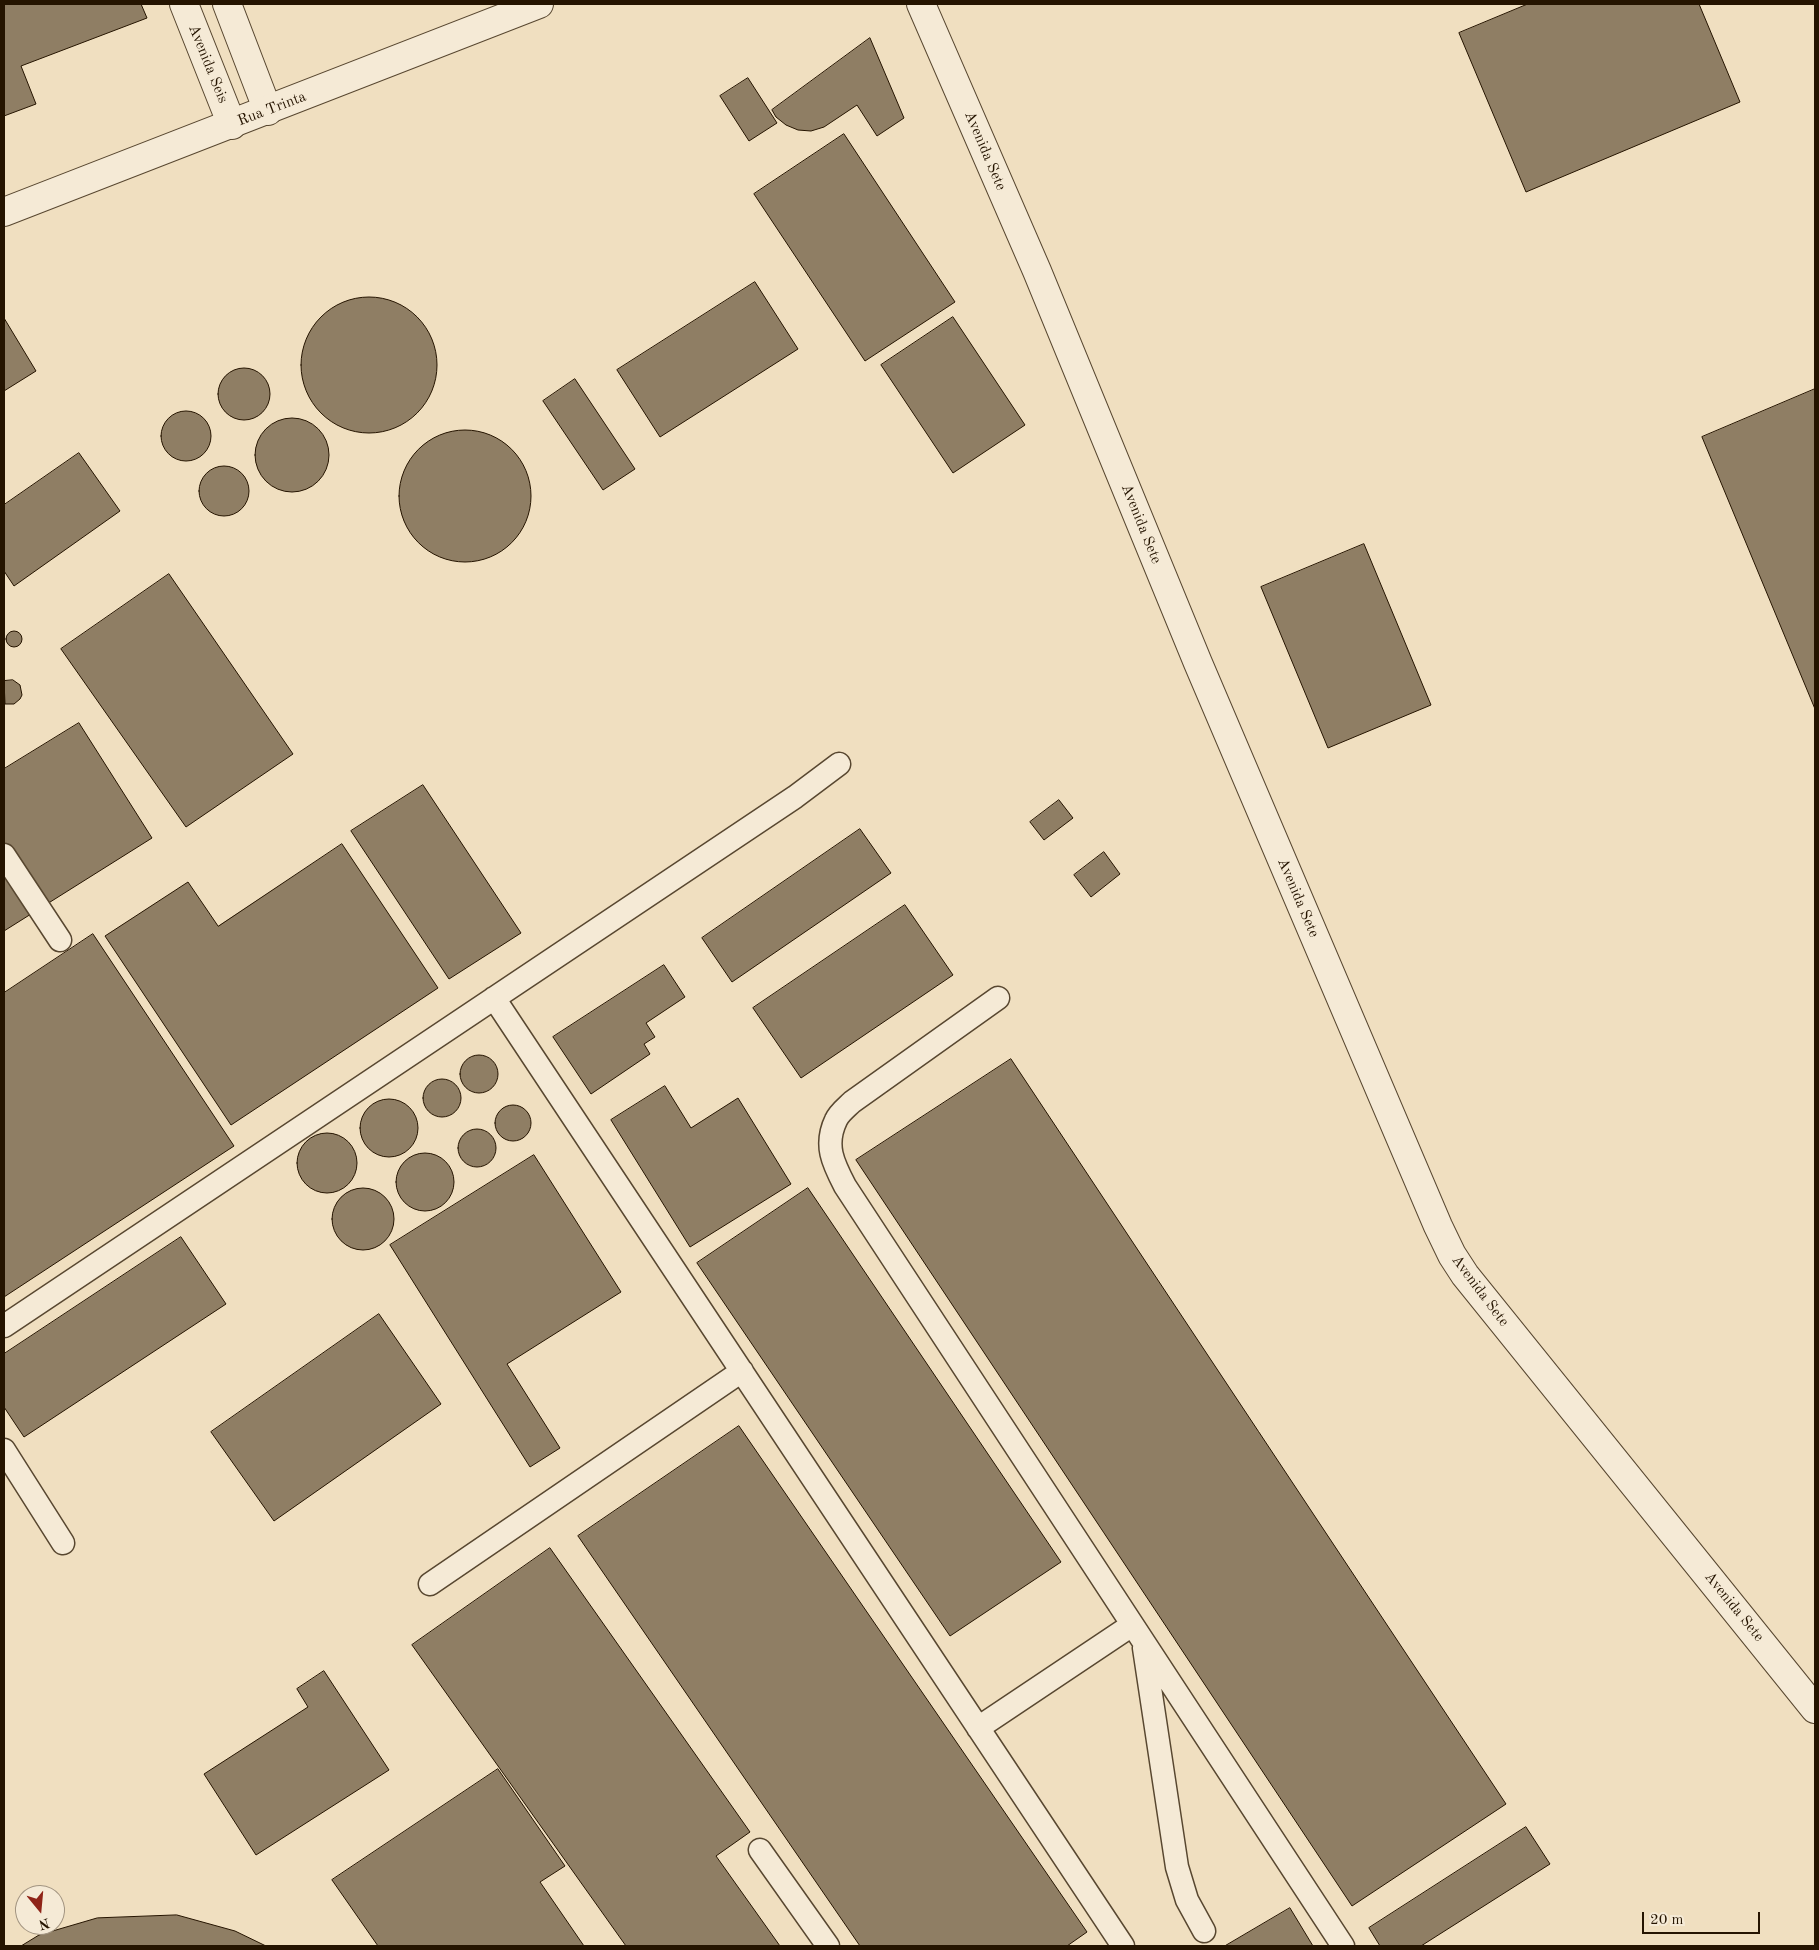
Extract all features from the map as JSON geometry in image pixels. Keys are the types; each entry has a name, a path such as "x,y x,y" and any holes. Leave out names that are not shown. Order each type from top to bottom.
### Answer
{"street":[{"name":"Avenida Seis","path":"184,4 232,124"},
{"path":"227,4 268,111"},
{"name":"Rua Trinta","path":"4,212 268,111 539,4"},
{"name":"Avenida Sete","path":"921,4 1037,271 1214,699 1452,1255 1465,1275 1815,1709"}],"lane":[{"path":"4,1326 795,797 839,764"},
{"path":"4,855 60,940"},
{"path":"494,998 1123,1946"},
{"path":"998,998 852,1102 836,1119 830,1142 831,1160 845,1186 1343,1946"},
{"path":"430,1584 742,1371"},
{"path":"4,1450 64,1543"},
{"path":"978,1728 1138,1633"},
{"path":"1138,1633 1176,1867 1187,1900 1204,1931"},
{"path":"760,1850 828,1946"}],"building":[{"path":"4,4 141,4 147,18 21,66 36,104 4,116"},
{"path":"1528,4 1699,4 1740,102 1526,192 1459,33"},
{"path":"870,38 904,118 877,136 857,105 824,127 811,131 798,130 786,125 776,117 772,110"},
{"path":"748,78 777,123 749,141 720,96"},
{"path":"844,134 955,302 865,361 754,194"},
{"path":"755,282 798,349 660,437 617,370"},
{"path":"369,297 395,302 417,317 432,339 437,365 432,391 417,413 395,428 369,433 343,428 321,413 306,391 301,365 306,339 321,317 343,302"},
{"path":"953,317 1025,425 953,473 881,365"},
{"path":"4,318 36,371 4,391"},
{"path":"244,368 254,370 262,376 268,384 270,394 268,404 262,412 254,418 244,420 234,418 226,412 220,404 218,394 220,384 226,376 234,370"},
{"path":"575,379 635,469 603,490 543,401"},
{"path":"1815,389 1815,709 1702,437"},
{"path":"186,411 196,413 204,418 209,426 211,436 209,446 204,454 196,459 186,461 176,459 168,454 163,446 161,436 163,426 168,418 176,413"},
{"path":"292,418 306,421 318,429 326,441 329,455 326,469 318,481 306,489 292,492 278,489 266,481 258,469 255,455 258,441 266,429 278,421"},
{"path":"465,430 490,435 511,450 526,471 531,496 526,521 511,542 490,557 465,562 440,557 419,542 404,521 399,496 404,471 419,450 440,435"},
{"path":"79,453 120,511 14,586 4,571 4,505"},
{"path":"219,466 229,466 242,473 249,486 249,496 242,509 229,516 219,516 210,512 203,505 199,496 199,486 203,477 210,470"},
{"path":"1364,544 1431,705 1328,748 1261,587"},
{"path":"169,574 293,754 186,827 61,649"},
{"path":"14,631 22,639 14,647 6,639"},
{"path":"13,680 20,685 22,695 14,704 5,704 4,681"},
{"path":"79,723 152,838 4,931 4,769"},
{"path":"423,785 521,933 449,979 351,831"},
{"path":"1059,800 1073,818 1044,840 1030,822"},
{"path":"860,829 891,873 732,982 702,938"},
{"path":"342,844 438,988 231,1125 105,936 188,882 218,926"},
{"path":"1104,852 1120,874 1091,897 1074,875"},
{"path":"905,905 953,975 801,1078 753,1008"},
{"path":"93,934 234,1146 4,1297 4,993"},
{"path":"664,965 685,997 646,1023 655,1037 644,1044 650,1054 591,1094 553,1037"},
{"path":"479,1055 492,1061 498,1074 492,1087 479,1093 466,1087 460,1074 466,1061"},
{"path":"1011,1059 1506,1804 1352,1906 856,1160"},
{"path":"442,1079 455,1085 461,1098 455,1111 442,1117 429,1111 423,1098 429,1085"},
{"path":"665,1086 691,1128 738,1098 791,1184 690,1247 611,1120"},
{"path":"383,1099 395,1099 410,1107 418,1122 418,1134 410,1149 395,1157 383,1157 368,1149 360,1134 360,1122 368,1107"},
{"path":"513,1105 520,1106 526,1110 530,1116 530,1130 526,1136 520,1140 513,1141 506,1140 500,1136 496,1130 495,1123 496,1116 500,1110 506,1106"},
{"path":"477,1129 490,1135 496,1148 490,1161 477,1167 464,1161 458,1148 464,1135"},
{"path":"321,1133 333,1133 344,1138 352,1146 357,1157 355,1175 344,1188 333,1193 321,1193 310,1188 302,1180 297,1169 297,1157 302,1146 310,1138"},
{"path":"419,1153 431,1153 446,1161 454,1176 454,1188 446,1203 431,1211 419,1211 404,1203 396,1188 396,1176 404,1161"},
{"path":"534,1155 621,1292 507,1364 560,1448 530,1467 390,1245"},
{"path":"363,1188 380,1193 385,1197 389,1202 394,1219 389,1236 385,1241 380,1245 363,1250 346,1245 341,1241 337,1236 332,1219 337,1202 341,1197 346,1193"},
{"path":"808,1188 1061,1562 950,1636 697,1263"},
{"path":"181,1237 226,1304 24,1437 4,1407 4,1354"},
{"path":"379,1314 441,1404 274,1521 211,1432"},
{"path":"739,1426 1087,1932 1067,1946 860,1946 578,1536"},
{"path":"550,1548 750,1832 716,1856 780,1946 626,1946 412,1645"},
{"path":"324,1671 389,1770 256,1855 204,1774 308,1707 297,1689"},
{"path":"498,1769 565,1866 540,1882 584,1946 378,1946 332,1880"},
{"path":"1526,1827 1550,1864 1421,1946 1380,1946 1369,1928"},
{"path":"1290,1908 1313,1946 1225,1946"},
{"path":"177,1915 235,1931 266,1946 21,1946 39,1935 65,1935 65,1927 97,1918"}]}
